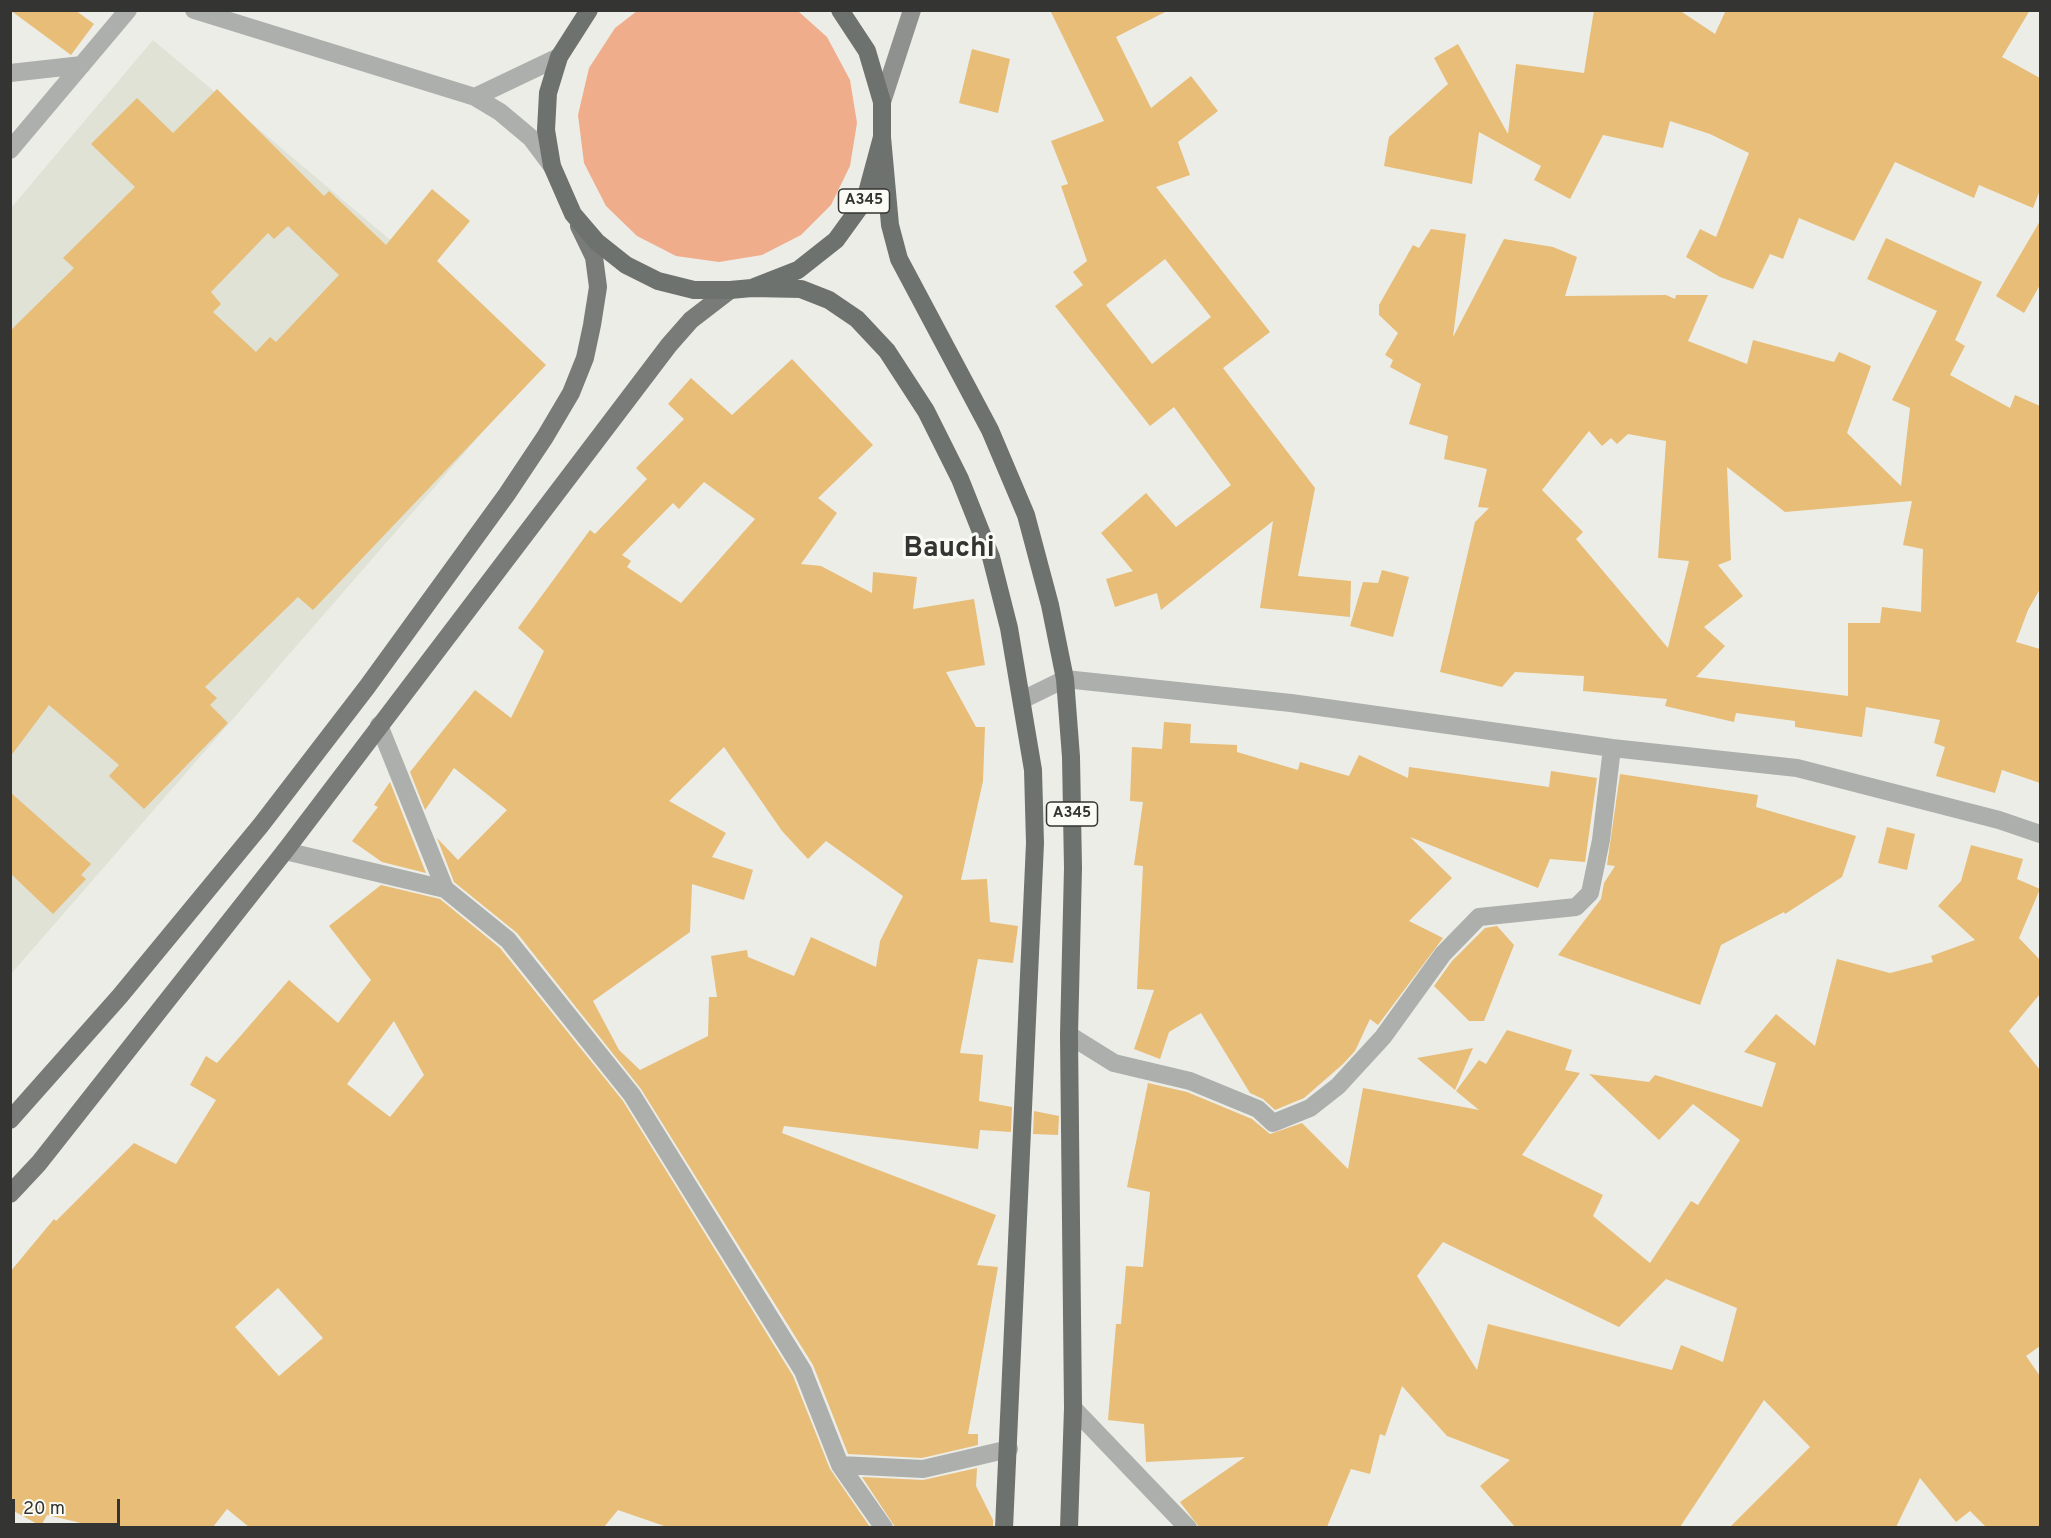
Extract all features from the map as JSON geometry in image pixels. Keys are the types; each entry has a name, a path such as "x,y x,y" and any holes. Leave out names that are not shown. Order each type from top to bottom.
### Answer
{"highway":[{"name":"A345","path":"840,10 867,51 882,102 882,137 890,225 900,259 990,430 1026,515 1050,605 1065,679 1071,757 1073,868 1069,1035 1074,1408 1069,1527"},
{"name":"A345","path":"583,14 559,57 548,93 546,130 552,166 573,214 597,242 626,265 658,281 694,290 801,289 829,300 857,319 887,351 931,421 960,479 991,557 1009,628 1033,770 1035,843 1004,1527"},
{"name":"A345","path":"752,288 798,270 836,240 865,200 882,137"}],"main road":[{"path":"882,102 912,10"},
{"path":"10,1120 120,996 268,816 374,678 507,494 545,436 571,393 585,358 598,287 594,257 573,214"},
{"path":"10,1194 39,1163 285,851 669,345 691,320 730,290"}],"street":[{"path":"10,150 128,10"},
{"path":"194,10 475,97 500,112 531,138 552,166"},
{"path":"475,97 559,57"},
{"path":"10,73 82,65"},
{"path":"1022,700 1065,679 1291,703 1612,748 1797,768 1999,820 2040,834"},
{"path":"379,725 445,889"},
{"path":"1069,1035 1114,1063 1190,1081 1258,1109 1273,1123 1310,1108 1338,1086 1383,1037 1443,954 1479,917 1576,907 1590,892 1601,840 1612,748"},
{"path":"285,851 445,889 508,940 632,1095 803,1371 840,1465 884,1527"},
{"path":"1074,1408 1188,1527"},
{"path":"840,1465 923,1469 1009,1449"}],"shaded area":[{"path":"637,11 798,11 827,37 850,80 857,123 850,166 831,205 801,235 762,255 719,262 676,256 637,236 606,206 584,163 578,115 589,68 615,28"},
{"path":"153,40 540,366 11,974 11,208"}],"building":[{"path":"10,10 75,10 94,24 71,55"},
{"path":"1050,10 1169,10 1116,37 1151,108 1191,76 1218,111 1178,142 1190,175 1156,187 1270,332 1223,368 1315,488 1298,576 1351,581 1350,617 1260,608 1273,521 1161,610 1157,593 1115,607 1106,579 1133,571 1101,533 1146,493 1176,527 1231,485 1174,407 1150,426 1055,306 1083,285 1073,272 1087,261 1061,186 1068,184 1051,141 1104,121","holes":["1165,259 1211,317 1152,364 1106,305"]},
{"path":"1594,10 1679,10 1715,34 1726,10 2030,10 2002,57 2040,78 2040,190 2033,208 1979,185 1974,198 1895,162 1854,241 1799,218 1783,259 1770,254 1753,289 1720,277 1686,257 1700,229 1716,237 1749,153 1710,134 1670,121 1663,148 1603,135 1570,199 1534,180 1541,166 1479,132 1472,184 1384,166 1389,137 1448,84 1434,58 1458,44 1508,134 1516,64 1584,73"},
{"path":"972,49 1010,59 998,113 959,103"},
{"path":"217,89 324,196 329,191 386,245 432,189 470,221 437,261 546,365 313,610 298,597 205,687 217,698 210,705 228,723 144,809 109,776 119,765 49,705 10,757 10,331 74,268 63,258 135,187 91,144 137,98 173,133","holes":["288,226 339,275 276,342 270,337 256,352 213,312 221,304 211,292 268,233 274,239"]},
{"path":"2040,221 2040,285 2024,313 1996,296"},
{"path":"1431,229 1466,234 1453,337 1504,239 1553,247 1577,257 1565,296 1666,295 1675,299 1676,295 1708,295 1688,341 1747,364 1753,340 1834,362 1839,352 1871,366 1847,433 1901,486 1910,408 1892,400 1937,311 1867,279 1886,238 1982,282 1955,340 1965,346 1950,375 2010,408 2015,395 2040,406 2040,589 2028,610 2016,642 2040,649 2040,783 2002,770 1995,793 1936,776 1945,747 1934,743 1940,720 1866,707 1862,737 1795,727 1795,721 1736,713 1734,722 1665,706 1667,699 1583,691 1584,676 1515,672 1502,687 1440,672 1475,522 1489,508 1478,507 1487,469 1444,459 1448,436 1409,424 1421,384 1390,367 1393,360 1385,355 1398,333 1379,315 1379,305 1413,245 1419,248","holes":["1589,431 1602,446 1611,438 1617,444 1628,434 1666,441 1658,558 1689,561 1668,648 1576,539 1583,532 1542,490","1727,467 1785,512 1912,501 1903,545 1923,549 1921,612 1882,607 1880,623 1848,623 1848,696 1696,677 1725,646 1704,627 1743,596 1718,565 1731,560"]},
{"path":"792,359 873,445 818,498 837,513 801,564 821,566 872,593 873,572 917,577 913,609 974,599 985,665 946,672 976,727 985,727 983,781 961,880 987,879 990,922 1018,926 1013,963 978,959 960,1053 983,1055 979,1101 1012,1107 1011,1132 980,1130 978,1149 784,1126 782,1133 996,1215 977,1265 998,1267 968,1434 978,1434 978,1445 922,1458 848,1454 813,1365 641,1089 517,933 454,882 437,838 458,860 507,810 454,768 425,810 410,772 475,690 511,718 544,651 518,628 590,530 595,534 647,479 636,468 684,419 668,404 691,378 732,415","holes":["704,482 755,519 681,603 627,567 631,561 622,555 673,503 679,509","724,747 782,831 808,859 826,841 903,896 880,941 876,967 811,937 794,976 748,957 747,950 711,956 717,997 709,997 708,1036 640,1070 619,1050 593,1001 690,932 692,884 744,900 753,870 712,857 726,833 669,801"]},
{"path":"1382,570 1409,577 1393,637 1350,626 1363,582 1378,583"},
{"path":"1164,722 1191,724 1190,743 1237,745 1237,752 1298,770 1300,762 1349,776 1359,755 1408,778 1409,767 1549,787 1551,771 1597,778 1585,862 1550,859 1538,888 1410,837 1452,878 1409,921 1443,938 1378,1025 1370,1019 1355,1051 1343,1064 1304,1098 1275,1110 1263,1099 1250,1093 1201,1013 1169,1032 1160,1059 1134,1049 1154,990 1137,989 1143,866 1134,865 1143,802 1130,801 1132,747 1162,749"},
{"path":"1620,774 1758,795 1756,807 1856,836 1842,877 1785,914 1784,912 1721,945 1700,1005 1558,955 1601,899 1604,883 1615,866 1607,865"},
{"path":"390,782 426,873 382,862 352,841 378,807 374,805"},
{"path":"10,792 91,864 81,875 86,879 53,914 10,873"},
{"path":"1887,827 1915,834 1907,870 1878,863"},
{"path":"1971,845 2023,859 2017,879 2040,889 2019,938 2040,960 2040,994 2009,1031 2040,1070 2040,1346 2026,1356 2040,1376 2040,1527 1986,1527 1970,1511 1956,1522 1920,1478 1896,1527 1730,1527 1810,1447 1764,1400 1680,1527 1515,1527 1480,1486 1510,1460 1447,1436 1402,1386 1385,1436 1380,1434 1370,1474 1351,1469 1327,1527 1199,1527 1180,1502 1245,1457 1146,1462 1144,1424 1108,1420 1116,1324 1121,1324 1126,1266 1143,1267 1150,1192 1127,1187 1148,1083 1187,1092 1252,1119 1270,1134 1302,1123 1348,1169 1363,1088 1479,1110 1456,1091 1479,1060 1486,1064 1507,1030 1572,1050 1565,1070 1580,1073 1522,1155 1603,1195 1593,1216 1650,1263 1691,1201 1698,1205 1740,1140 1693,1104 1659,1140 1589,1074 1649,1082 1655,1075 1762,1107 1776,1063 1744,1052 1776,1014 1815,1046 1837,959 1890,973 1933,962 1931,956 1975,940 1938,906 1961,881","holes":["1443,1242 1619,1327 1666,1279 1737,1308 1723,1362 1681,1345 1672,1370 1488,1324 1477,1370 1417,1276"]},
{"path":"381,885 440,899 500,948 623,1101 793,1376 830,1469 870,1527 667,1527 618,1510 604,1527 249,1527 227,1509 213,1527 98,1527 47,1515 41,1526 10,1509 10,1272 54,1219 56,1221 134,1143 176,1164 216,1100 190,1085 206,1056 217,1063 289,980 338,1023 371,980 329,926","holes":["394,1021 424,1075 390,1117 347,1084","278,1288 323,1338 279,1376 235,1327"]},
{"path":"1497,926 1514,945 1484,1021 1469,1021 1434,986 1452,961 1485,928"},
{"path":"1473,1048 1455,1090 1417,1058"},
{"path":"1034,1111 1059,1116 1058,1135 1033,1134"},
{"path":"977,1468 976,1486 993,1520 993,1527 895,1527 862,1477 923,1480"}],"district":[{"name":"Bauchi","path":"949,550"}]}
